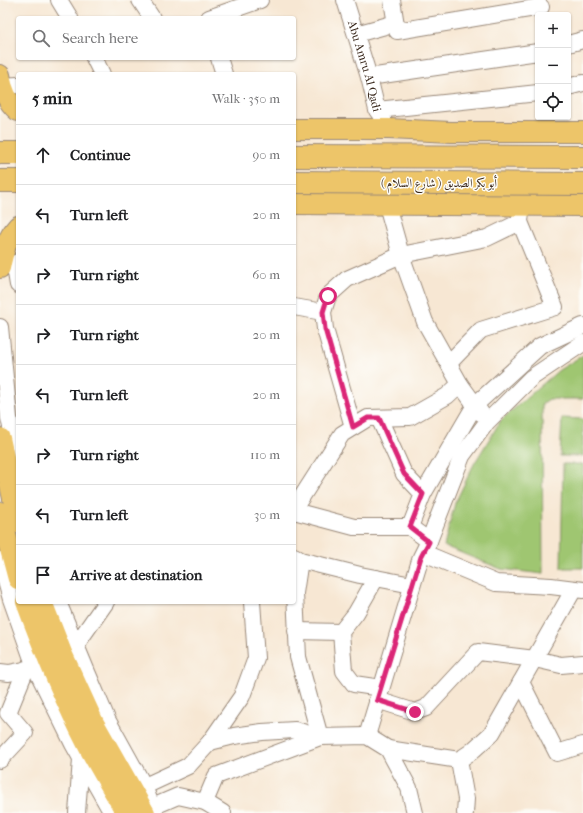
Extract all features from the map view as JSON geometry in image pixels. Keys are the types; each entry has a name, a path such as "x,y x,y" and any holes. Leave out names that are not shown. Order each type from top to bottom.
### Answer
{"highway":[{"path":"0,153 16,153"},
{"path":"296,156 583,157"},
{"path":"0,181 16,181"},
{"name":"( شارع السلام ) أبو بكر الصديق","path":"296,182 583,184"}],"main road":[{"path":"7,82 11,106 16,110"},
{"path":"296,129 390,129 451,132 583,132"},
{"path":"403,157 451,132"},
{"path":"428,183 473,205"},
{"path":"296,204 473,205 521,214 583,206"},
{"path":"0,268 3,252 11,234 16,228"},
{"path":"13,447 11,492 16,513"},
{"path":"0,512 8,586"},
{"path":"27,604 65,700 89,747 144,812"},
{"path":"43,604 62,653 94,723 138,789 144,812"}],"street":[{"path":"59,0 69,16"},
{"path":"140,0 151,16"},
{"name":"Abu Amru Al Qadi","path":"345,0 369,77 377,110 390,129"},
{"path":"392,0 397,31 541,7"},
{"path":"214,16 254,1"},
{"path":"356,34 396,23"},
{"path":"571,43 583,40"},
{"path":"369,77 535,52"},
{"path":"95,60 101,72"},
{"path":"220,60 223,72"},
{"path":"571,86 583,83"},
{"path":"377,110 535,93"},
{"path":"387,205 400,255 426,322 460,384 487,422"},
{"path":"353,427 325,329 323,312 328,296 347,279 400,255 487,238 521,214 555,307 481,330 449,363"},
{"path":"296,307 323,312"},
{"path":"410,527 423,494 475,405 540,346 583,326"},
{"path":"0,327 13,447"},
{"path":"367,736 412,585 462,456 487,422 531,378 583,343"},
{"path":"296,507 342,434 368,418 410,417 447,396 460,384"},
{"path":"379,418 404,474 423,494"},
{"path":"296,511 354,527 410,527"},
{"path":"210,742 234,736 262,732 295,730 320,737 367,736 388,749 459,760 471,752 492,733 521,682 579,590 496,582 426,547 410,527"},
{"path":"296,576 297,558 376,578 412,585"},
{"path":"0,560 30,668 112,813"},
{"path":"376,578 356,613 341,632 344,671 354,684 379,694 415,712 426,708 478,652 535,659 561,665 583,663"},
{"path":"59,604 138,789 188,766 210,742 242,696 256,658 252,604"},
{"path":"76,645 105,604"},
{"path":"295,604 298,657 320,737"},
{"path":"296,631 341,632"},
{"path":"0,672 9,673 30,668"},
{"path":"0,760 25,733 8,713 30,668"},
{"path":"521,682 557,753 583,745"},
{"path":"205,802 216,776 320,737"},
{"path":"388,749 409,788 415,813"},
{"path":"77,813 81,759"},
{"path":"459,760 466,799 465,813"},
{"path":"144,812 178,796 205,802 223,813"}],"green space":[{"path":"583,355 583,399 549,399 542,404 543,574 501,569 444,546 455,503 474,464 501,420 559,370"},
{"path":"562,418 583,419 583,456 560,456"},
{"path":"563,464 583,464 583,568 561,568"}],"route":[{"path":"328,296 323,312 325,329 353,427 368,418 379,418 404,474 423,494 410,527 429,542 421,557 377,700 415,712"}]}
